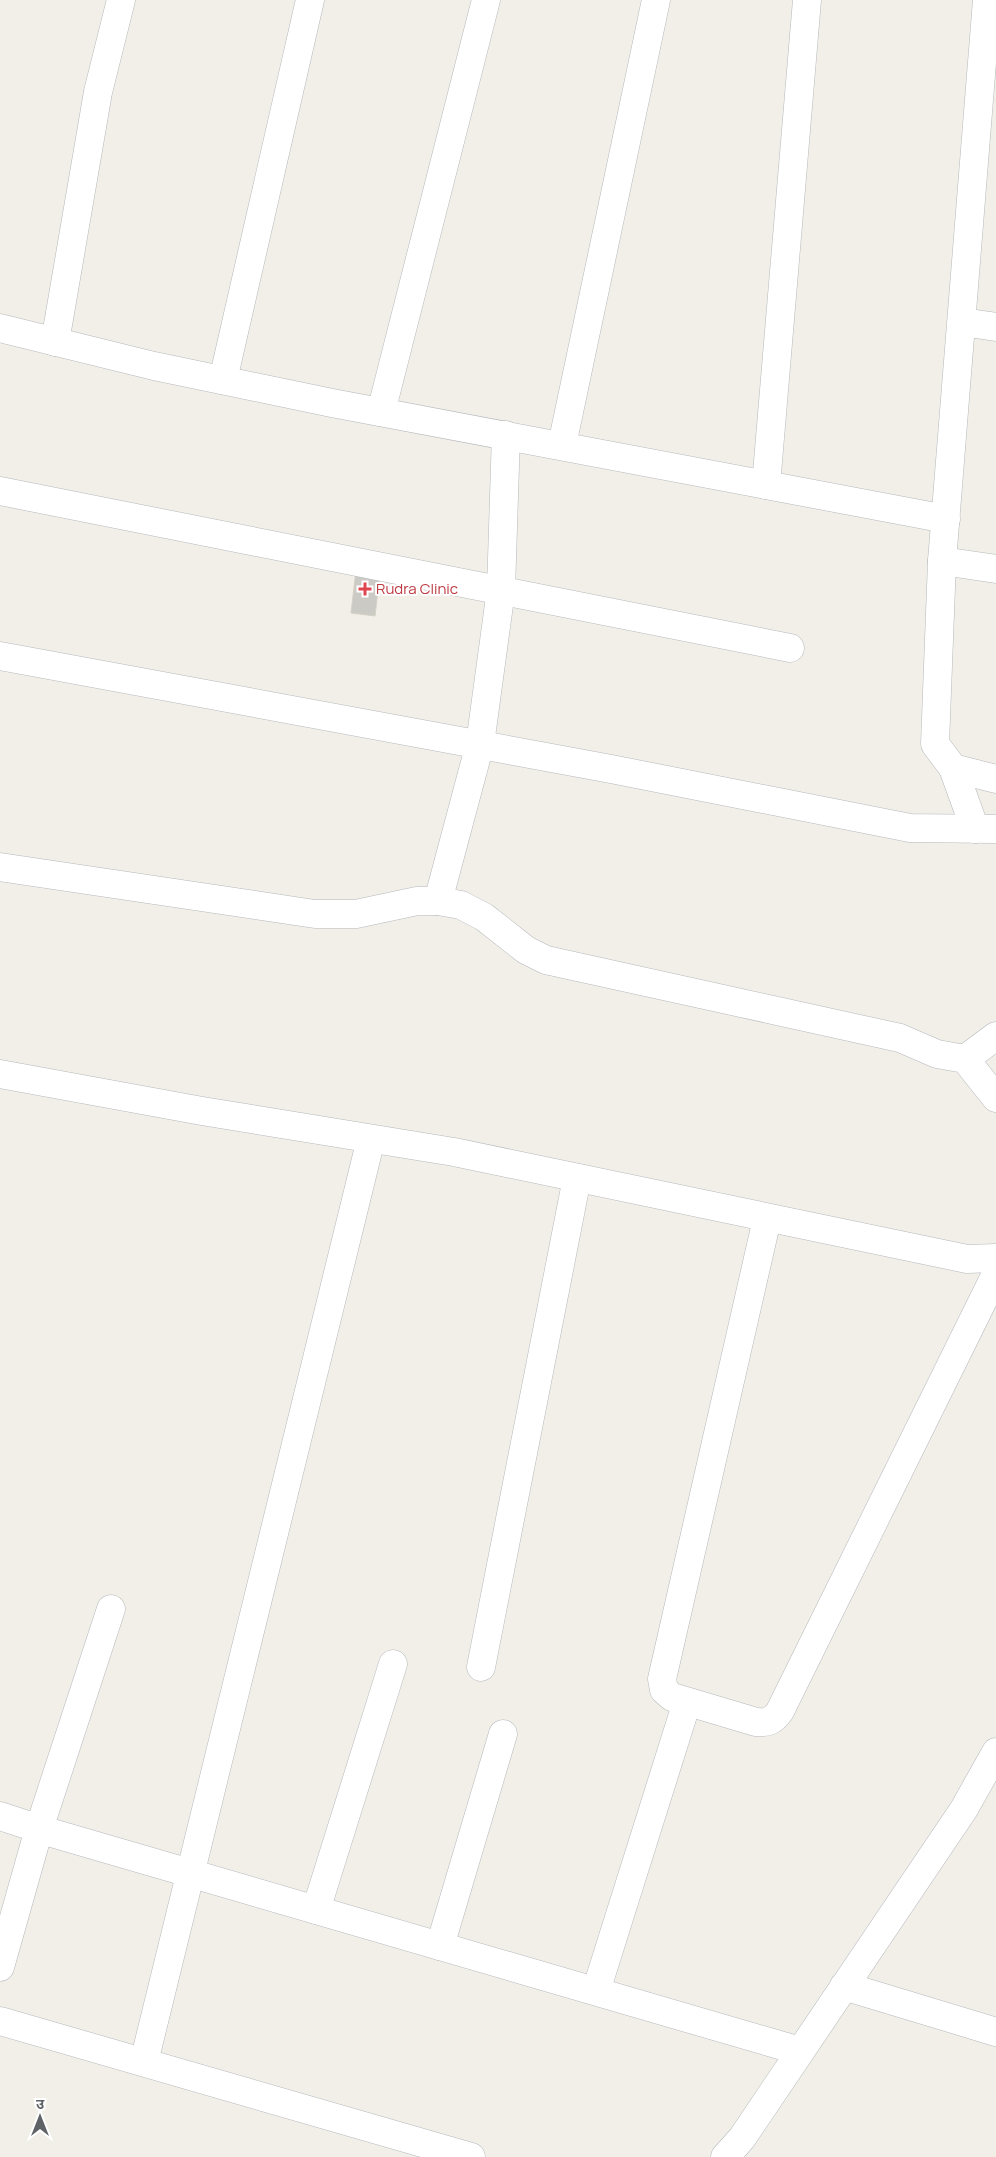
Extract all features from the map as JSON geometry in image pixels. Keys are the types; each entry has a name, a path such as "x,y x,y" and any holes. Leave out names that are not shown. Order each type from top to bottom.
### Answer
{"street":[{"path":"55,342 98,92 121,0"},
{"path":"223,380 310,0"},
{"path":"381,412 486,0"},
{"path":"562,446 656,0"},
{"path":"766,485 807,0"},
{"path":"0,656 480,744 910,828 986,829 953,768 935,744 942,561 988,0"},
{"path":"962,322 996,327"},
{"path":"0,328 223,380 381,412 946,519"},
{"path":"438,901 480,744 500,590 506,435"},
{"path":"0,491 790,648"},
{"path":"942,561 996,569"},
{"path":"953,768 996,778"},
{"path":"0,867 315,914 356,914 417,901 438,901 461,905 484,917 526,950 546,960 900,1038 937,1054 965,1060 996,1098"},
{"path":"965,1060 996,1036"},
{"path":"0,1074 212,1113 454,1152 767,1219 967,1259 996,1258"},
{"path":"144,2062 371,1138"},
{"path":"480,1667 576,1178"},
{"path":"767,1219 662,1679 664,1690 672,1697 756,1722 765,1723 774,1719 780,1711 996,1274"},
{"path":"0,1967 39,1829 111,1609"},
{"path":"316,1910 393,1664"},
{"path":"596,1992 687,1702"},
{"path":"440,1946 503,1734"},
{"path":"725,2157 742,2138 964,1809 996,1752"},
{"path":"0,1816 190,1874 800,2051"},
{"path":"844,1986 996,2032"},
{"path":"0,2021 471,2157"}],"building":[{"path":"356,570 380,573 375,616 351,613"}],"place":[{"name":"Rudra Clinic","path":"365,589"}]}
